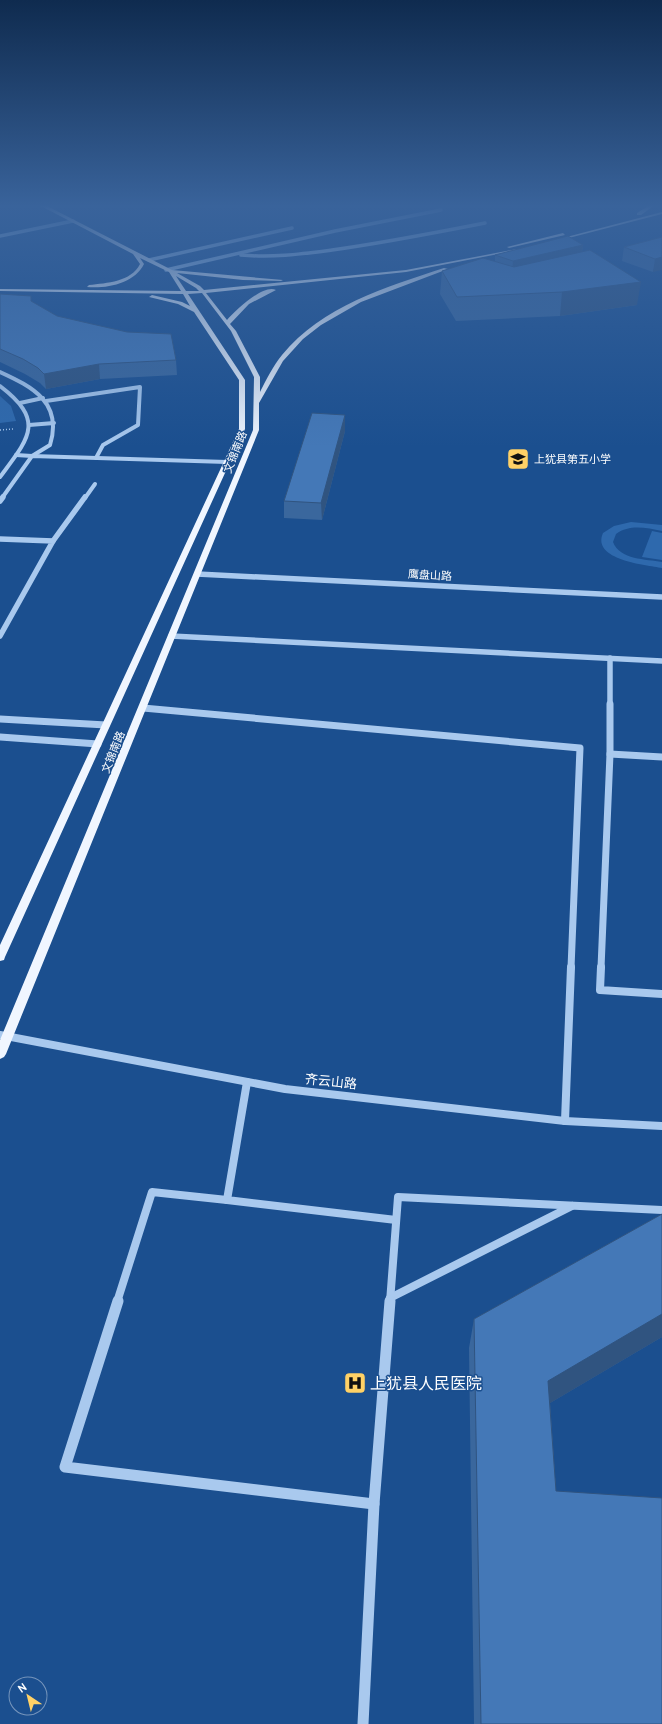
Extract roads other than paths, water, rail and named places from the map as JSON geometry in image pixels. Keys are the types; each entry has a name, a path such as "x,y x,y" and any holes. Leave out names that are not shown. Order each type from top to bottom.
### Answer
{"main road":[{"path":"32,291 97,285"},
{"name":"文锦南路","path":"0,957 242,429 242,380 180,285"},
{"name":"文锦南路","path":"0,1054 4,1036 143,708 256,430 257,377 227,324 200,289 194,285"},
{"path":"200,289 233,285"},
{"path":"0,290 183,290 259,285"},
{"path":"227,324 239,308 250,300 264,293 291,285"},
{"path":"256,404 284,355 313,328 342,308 397,285"},
{"path":"118,291 171,301 197,311"}],"street":[{"path":"0,372 24,383 45,400 54,423 50,445 32,456 0,502"},
{"path":"0,386 25,409 30,430 25,443 0,476"},
{"path":"20,403 140,387 138,425 103,445 96,458"},
{"path":"29,425 54,423"},
{"path":"16,455 227,462"},
{"path":"0,636 53,541 95,484"},
{"path":"0,539 53,541"},
{"name":"鹰盘山路","path":"198,574 662,597"},
{"path":"172,636 610,658 662,662"},
{"path":"610,658 610,754 600,990 662,994"},
{"path":"143,708 580,748 565,1121"},
{"path":"0,719 106,725"},
{"path":"0,737 98,744"},
{"path":"610,754 662,757"},
{"name":"齐云山路","path":"4,1036 285,1089 565,1121 662,1126"},
{"path":"227,1200 246,1082"},
{"path":"374,1504 65,1467 152,1192 396,1220"},
{"path":"363,1724 374,1504 398,1197 662,1210"},
{"path":"390,1298 574,1205"}],"place":[{"name":"上犹县第五小学","path":"518,459"},
{"name":"上犹县人民医院","path":"355,1383"}]}
